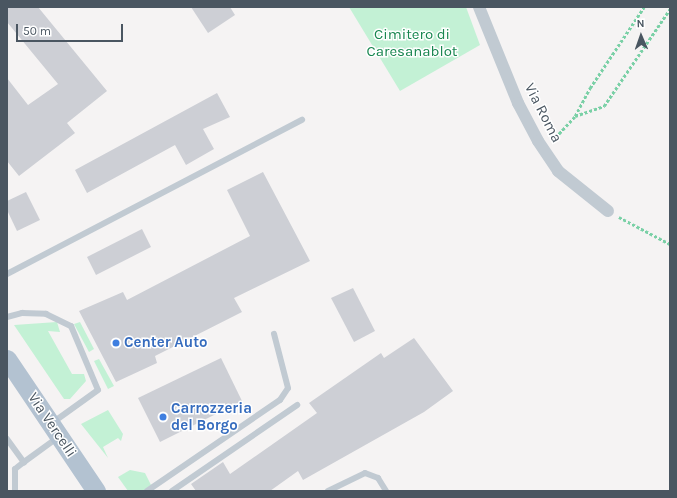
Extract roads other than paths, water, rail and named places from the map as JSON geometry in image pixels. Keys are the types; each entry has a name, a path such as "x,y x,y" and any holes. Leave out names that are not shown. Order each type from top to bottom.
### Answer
{"main road":[{"name":"Via Vercelli","path":"8,362 96,491"}],"street":[{"name":"Via Roma","path":"479,7 518,103 544,150 558,171 608,211"}],"lane":[{"path":"7,274 302,120"},
{"path":"7,317 22,313 46,314 71,326 98,390 15,469 15,491"},
{"path":"147,491 280,400 288,388 274,334"},
{"path":"172,491 297,406"},
{"path":"7,439 24,462"},
{"path":"328,491 365,473 378,478 386,491"}],"place":[{"name":"Center Auto","path":"116,343"},
{"name":"Carrozzeria del Borgo","path":"163,417"}],"park label":[{"name":"Cimitero di Caresanablot","path":"412,42"}]}
